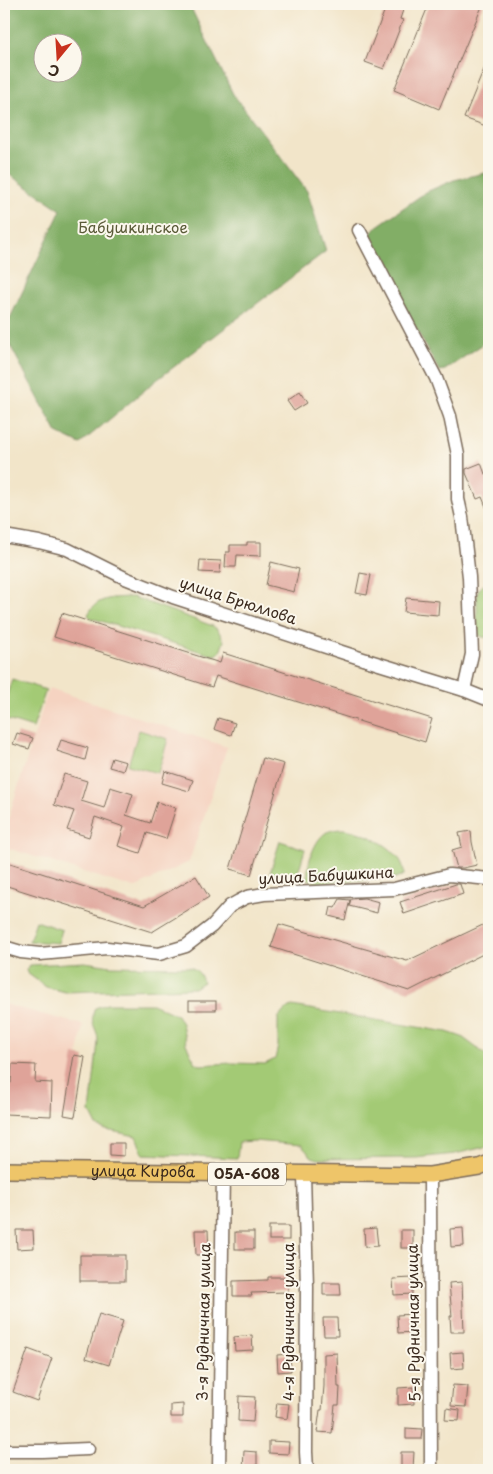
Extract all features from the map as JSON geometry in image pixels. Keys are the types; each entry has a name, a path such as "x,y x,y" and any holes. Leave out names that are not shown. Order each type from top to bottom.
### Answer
{"main road":[{"name":"улица Кирова","path":"4,1170 430,1175 479,1167 489,1163"}],"street":[{"path":"359,230 436,378 450,416 458,456 458,499 469,577 472,654 464,690 489,700"},
{"name":"улица Брюллова","path":"4,536 67,549 125,578 173,597 362,659 464,690"},
{"name":"улица Бабушкина","path":"4,947 21,952 40,954 107,948 159,954 186,946 212,926 230,906 247,897 264,894 394,889 448,875 489,879"},
{"name":"3-я Рудничная улица","path":"220,1470 222,1173"},
{"name":"4-я Рудничная улица","path":"304,1174 307,1287 307,1470"},
{"name":"5-я Рудничная улица","path":"430,1175 431,1470"},
{"path":"4,1451 42,1452 88,1449"}],"shaded area":[{"path":"49,688 227,747 189,862 134,888 4,847 4,832"},
{"path":"4,1004 83,1025 67,1117 4,1117"}],"green space":[{"name":"Бабушкинское","path":"4,4 189,4 233,94 307,191 326,251 158,379 80,444 57,433 4,334 61,210 4,171"},
{"path":"489,172 489,340 445,370 439,371 371,245 370,235 376,227 426,192 454,180"},
{"path":"489,582 489,637 485,637 477,633 477,594 479,588"},
{"path":"133,597 213,626 218,630 224,641 220,652 212,655 91,618 88,615 91,609 101,601"},
{"path":"12,679 46,690 33,728 4,719 4,704"},
{"path":"139,730 168,739 158,773 128,765"},
{"path":"343,829 362,834 382,843 398,858 403,866 404,875 395,878 317,883 308,879 310,860 318,840 327,832"},
{"path":"280,841 305,849 296,880 270,873"},
{"path":"36,921 62,930 58,943 29,941"},
{"path":"85,962 111,966 189,967 198,972 203,982 194,988 65,992 46,987 27,973 26,970 30,965"},
{"path":"107,1004 152,1004 177,1015 182,1024 186,1044 195,1062 200,1065 232,1063 265,1064 275,1059 278,1046 278,1018 286,1009 292,1006 447,1032 462,1037 489,1057 489,1146 455,1154 416,1158 318,1159 312,1157 301,1145 255,1141 239,1142 237,1158 143,1154 136,1136 106,1130 97,1126 90,1112 98,1042 93,1014 95,1008"}],"building":[{"path":"387,4 405,4 400,19 403,20 384,69 365,62"},
{"path":"429,4 483,4 439,109 394,90"},
{"path":"489,57 489,118 486,126 464,118"},
{"path":"300,392 307,403 294,411 287,401"},
{"path":"481,463 485,474 489,472 489,514 482,497 477,499 466,473 466,469"},
{"path":"247,542 261,542 261,556 237,555 236,567 225,567 226,552 230,552 230,545 247,545"},
{"path":"200,560 221,561 220,573 199,572"},
{"path":"271,562 299,569 294,592 266,585"},
{"path":"360,573 371,575 367,595 356,593"},
{"path":"406,598 439,601 438,615 404,612"},
{"path":"62,613 220,663 223,653 432,719 425,742 216,676 212,687 54,637"},
{"path":"218,718 235,723 231,735 214,729"},
{"path":"17,733 33,738 29,749 13,744"},
{"path":"61,740 88,748 85,760 57,751"},
{"path":"112,758 126,762 123,771 109,767"},
{"path":"263,758 284,764 251,875 230,869"},
{"path":"165,771 193,780 189,791 162,783"},
{"path":"64,774 87,781 81,801 104,808 110,787 133,794 126,815 150,823 157,802 176,808 166,839 147,833 140,853 118,846 124,827 95,817 89,837 67,830 74,811 54,805"},
{"path":"471,831 477,865 457,868 452,850 462,847 459,833"},
{"path":"4,861 144,906 196,876 209,897 152,932 4,885"},
{"path":"460,884 463,894 404,914 400,902"},
{"path":"364,898 379,902 377,913 349,906 351,899"},
{"path":"340,899 350,900 345,920 329,916 331,907 335,908"},
{"path":"489,922 489,951 409,991 271,947 279,924 407,961"},
{"path":"189,1001 216,1001 216,1010 189,1010"},
{"path":"74,1055 85,1057 75,1117 64,1115"},
{"path":"12,1064 36,1065 35,1082 52,1083 51,1116 4,1114 4,1083 11,1083"},
{"path":"110,1143 124,1143 124,1156 110,1155"},
{"path":"269,1226 289,1226 289,1240 269,1240"},
{"path":"376,1228 378,1246 365,1247 364,1229"},
{"path":"463,1228 464,1246 451,1247 450,1229"},
{"path":"16,1230 33,1230 34,1248 17,1249"},
{"path":"195,1230 208,1230 209,1255 196,1255"},
{"path":"401,1230 413,1230 413,1248 401,1248"},
{"path":"235,1232 254,1232 254,1249 235,1249"},
{"path":"80,1255 125,1255 125,1281 80,1281"},
{"path":"268,1277 288,1277 288,1292 251,1293 252,1296 233,1296 233,1281 268,1280"},
{"path":"412,1278 412,1294 394,1295 393,1279"},
{"path":"462,1282 464,1332 451,1332 450,1316 452,1316 449,1283"},
{"path":"323,1283 340,1283 341,1295 323,1295"},
{"path":"99,1314 123,1321 109,1365 86,1358"},
{"path":"413,1314 414,1332 398,1333 397,1315"},
{"path":"323,1318 337,1318 338,1336 324,1336"},
{"path":"252,1335 253,1350 235,1351 234,1337"},
{"path":"28,1349 52,1358 37,1401 13,1392"},
{"path":"463,1352 464,1368 451,1369 450,1353"},
{"path":"337,1353 338,1387 340,1387 339,1405 335,1405 332,1433 317,1432 320,1410 322,1410 324,1354"},
{"path":"290,1354 291,1371 278,1372 277,1355"},
{"path":"453,1385 468,1386 466,1407 451,1406"},
{"path":"413,1387 414,1404 398,1405 398,1388"},
{"path":"239,1396 255,1397 253,1422 238,1421"},
{"path":"277,1403 289,1404 287,1419 275,1417"},
{"path":"183,1404 183,1417 171,1417 171,1405"},
{"path":"446,1408 460,1410 459,1421 445,1420"},
{"path":"406,1428 422,1429 421,1439 406,1439"},
{"path":"269,1441 289,1442 288,1454 269,1453"},
{"path":"244,1451 257,1452 257,1470 243,1470"},
{"path":"401,1452 414,1452 413,1468 401,1468"}]}
